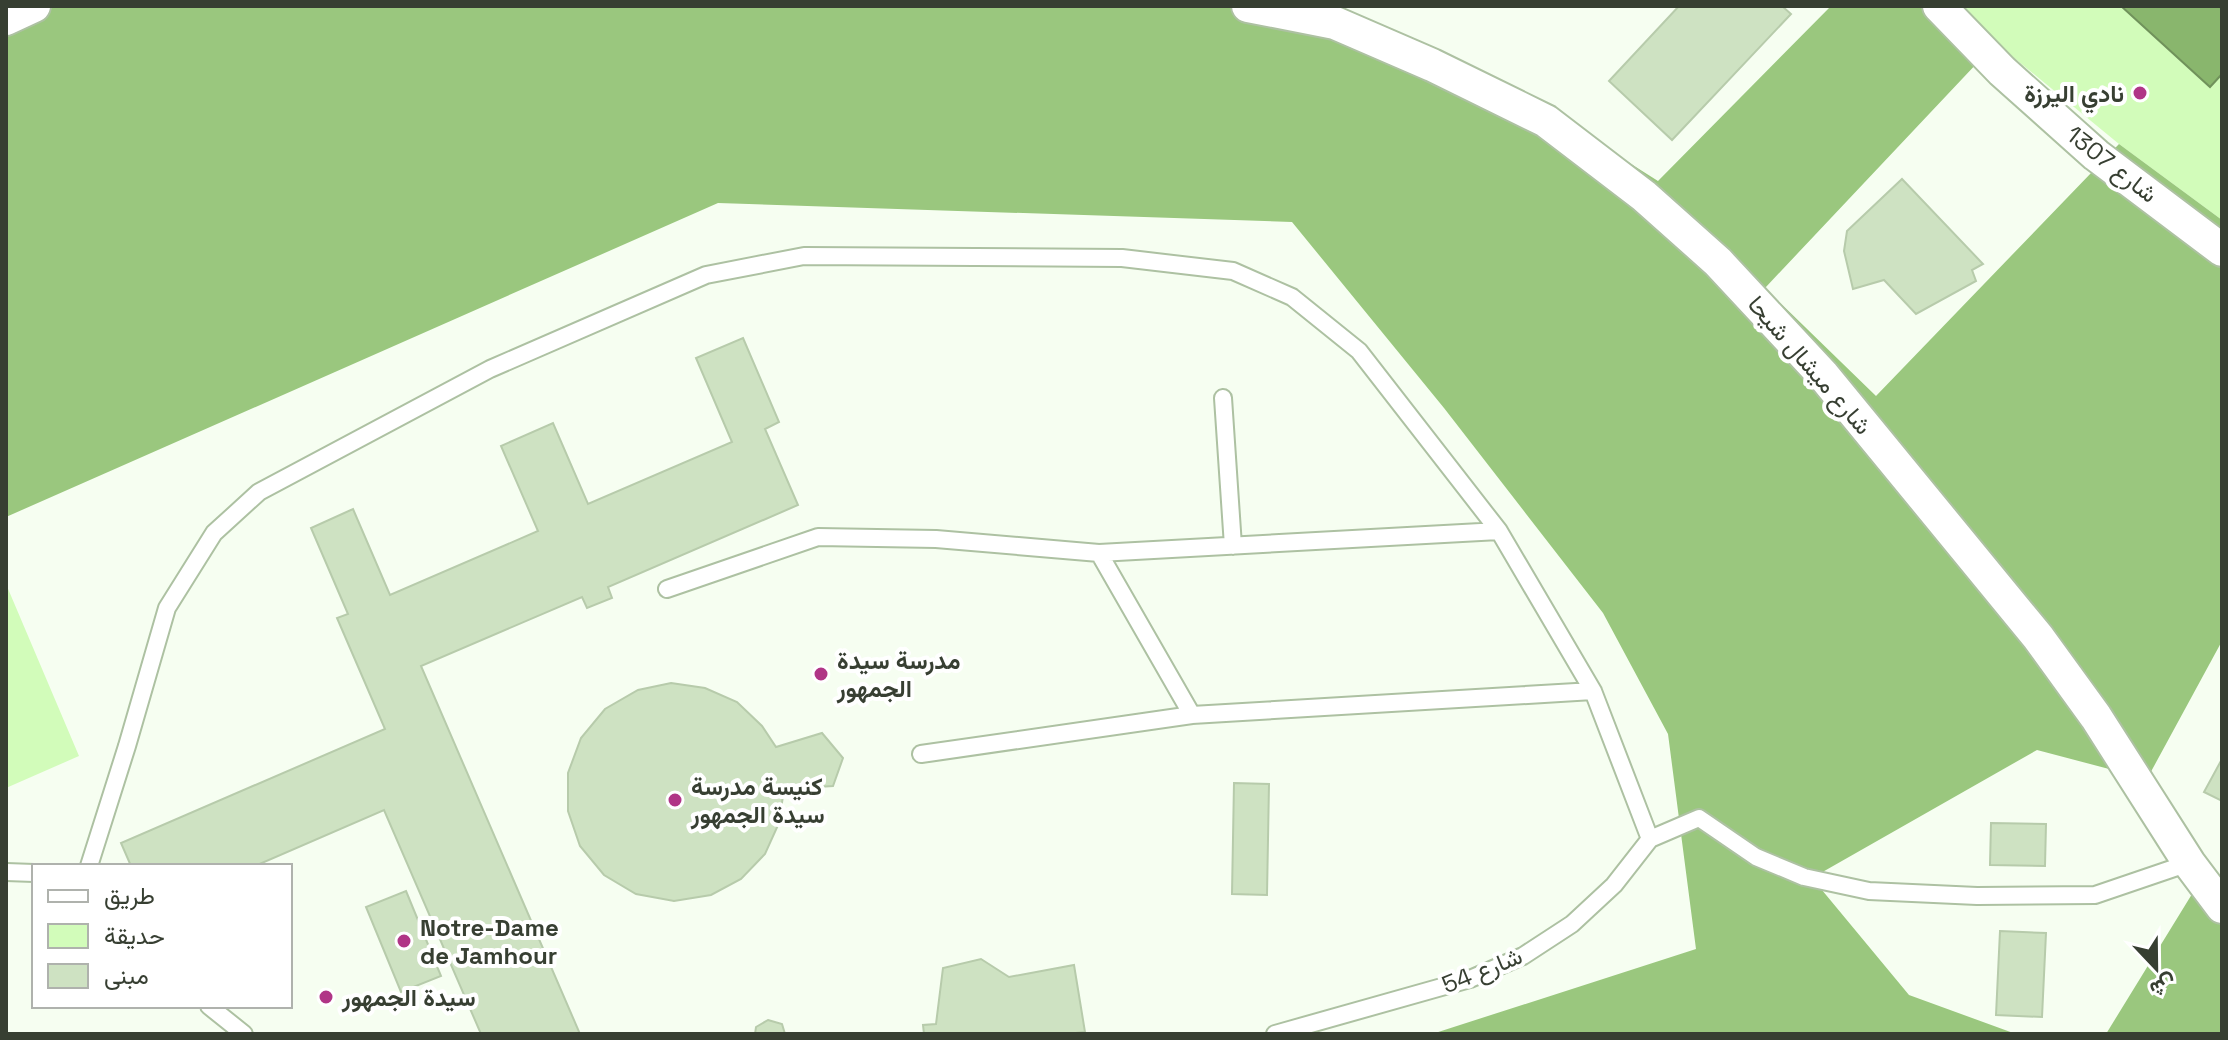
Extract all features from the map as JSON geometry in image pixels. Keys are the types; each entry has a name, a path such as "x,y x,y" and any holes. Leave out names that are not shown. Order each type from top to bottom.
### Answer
{"street":[{"path":"6,19 34,6"},
{"name":"شارع ميشال شيحا","path":"1248,6 1344,14 1432,65 1546,121 1644,196 1718,262 1823,375 2038,637 2096,717 2189,863 2222,907"},
{"name":"شارع 1307","path":"1939,6 2002,71 2096,155 2222,250"}],"lane":[{"path":"90,864 167,608 214,533 259,492 490,369 706,275 804,256 1122,258 1233,271 1292,297 1359,351 1499,531 1593,691 1650,839 1699,818 1756,857 1804,877 1869,891 1977,896 2095,895 2189,863"},
{"path":"1223,398 1233,546"},
{"path":"667,589 818,537 936,539 1099,553 1499,531"},
{"path":"1099,553 1192,715"},
{"path":"921,754 1192,715 1593,691"},
{"name":"شارع 54","path":"1275,1034 1470,979 1523,956 1583,914 1614,885 1650,839"},
{"path":"6,872 32,873"},
{"path":"212,1008 244,1034"}],"green space":[{"name":"نادي اليرزة","path":"1951,6 2222,6 2222,220 2119,144"},
{"path":"6,584 79,756 6,788"}],"shaded area":[{"path":"6,6 1290,6 1590,138 1658,181 1831,6 1951,6 1996,43 1765,288 1876,396 2119,144 2222,220 2222,641 2147,779 2037,750 1812,878 1909,995 2016,1034 1432,1034 1696,949 1668,734 1603,613 1444,408 1292,222 718,203 6,517"},
{"path":"2121,6 2219,6 2222,9 2222,74 2210,87"},
{"path":"2208,868 2222,882 2222,1034 2106,1034"}],"building":[{"path":"1679,6 1782,6 1791,14 1672,140 1609,81"},
{"path":"1902,179 1983,264 1972,270 1976,281 1916,314 1884,280 1853,289 1844,251 1847,231"},
{"path":"743,338 779,422 765,429 798,505 608,587 612,598 587,608 582,597 421,666 580,1034 481,1034 384,810 260,864 130,864 121,843 385,729 337,618 348,614 311,528 353,509 390,595 538,531 501,446 553,423 588,504 732,442 696,358"},
{"name":"كنيسة مدرسة سيدة الجمهور","path":"671,683 705,688 737,702 762,726 776,747 822,733 843,758 833,786 784,789 779,823 765,854 741,879 711,895 674,901 636,894 604,875 580,846 568,811 568,773 581,738 605,709 638,690"},
{"path":"2222,759 2222,801 2204,792"},
{"path":"1234,783 1269,784 1267,895 1232,894"},
{"path":"1991,823 2046,824 2045,866 1990,865"},
{"name":"Notre-Dame de Jamhour","path":"406,891 441,976 401,992 366,907"},
{"path":"2000,931 2046,933 2042,1017 1996,1015"},
{"path":"981,959 1009,977 1074,965 1085,1032 924,1034 923,1025 936,1024 943,968"},
{"path":"768,1020 782,1024 785,1034 755,1034 756,1027"}],"place":[{"name":"نادي اليرزة","path":"2140,93"},
{"name":"مدرسة سيدة الجمهور","path":"821,674"},
{"name":"كنيسة مدرسة سيدة الجمهور","path":"675,800"},
{"name":"Notre-Dame de Jamhour","path":"404,941"},
{"name":"سيدة الجمهور","path":"326,997"}]}
